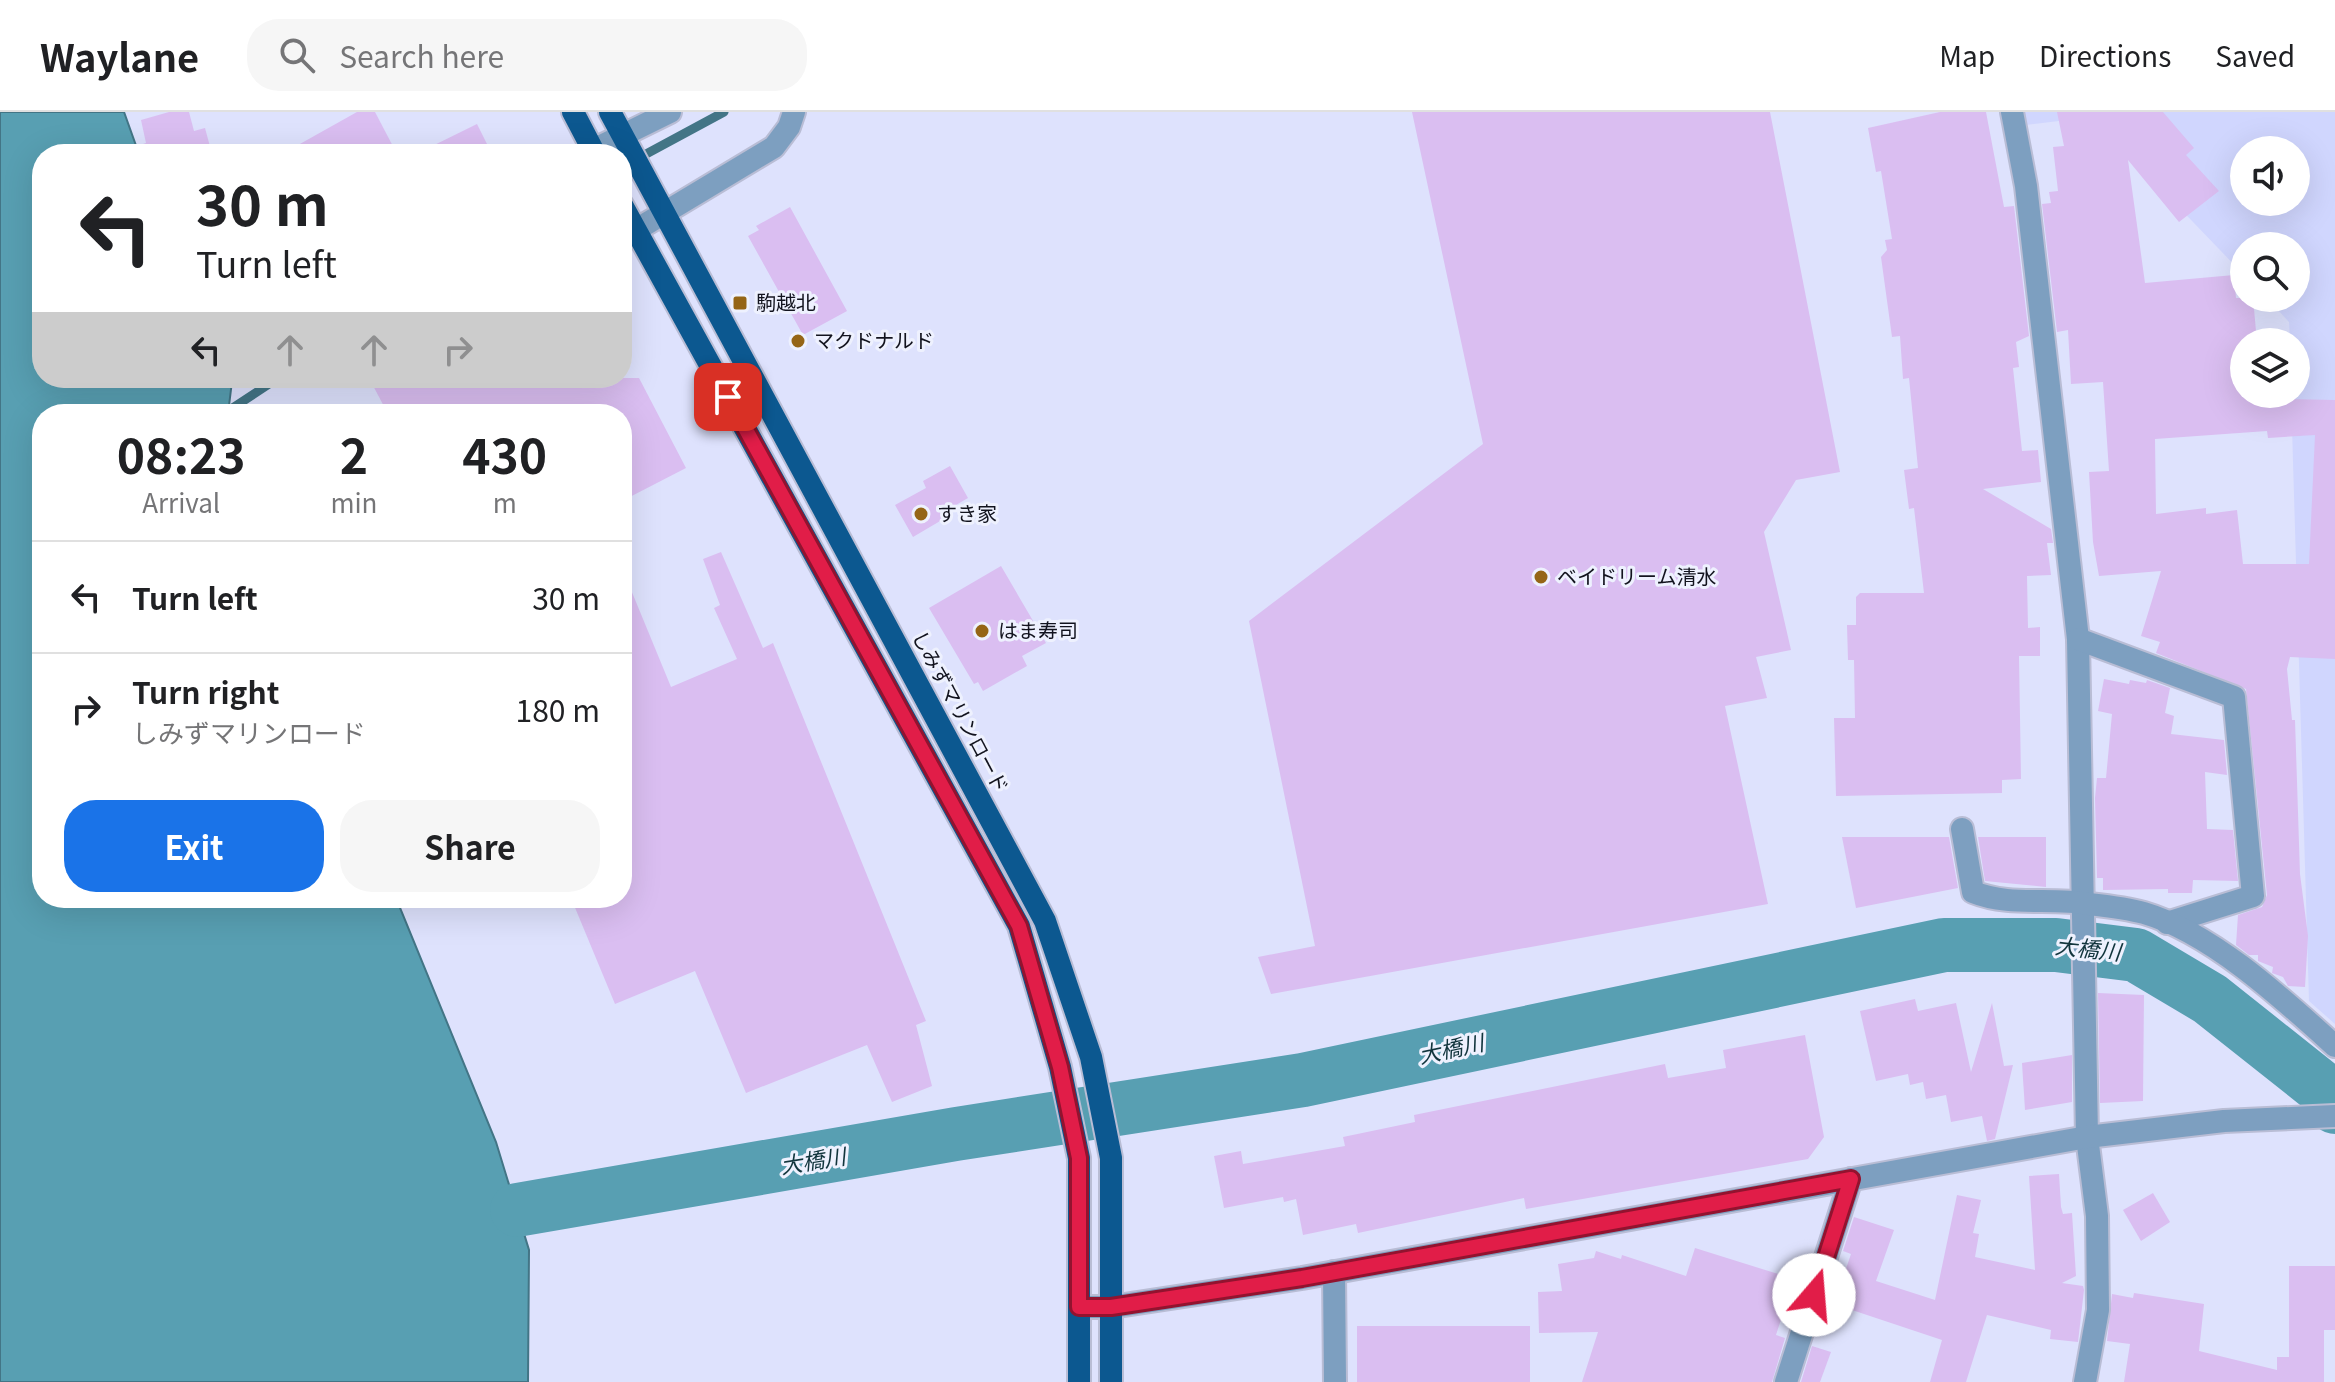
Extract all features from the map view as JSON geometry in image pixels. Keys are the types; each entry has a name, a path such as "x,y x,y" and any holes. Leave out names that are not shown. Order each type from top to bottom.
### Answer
{"highway":[{"path":"573,112 590,144"},
{"name":"しみずマリンロード","path":"610,112 626,143"},
{"name":"しみずマリンロード","path":"632,154 1045,921 1091,1057 1111,1158 1111,1382"},
{"path":"632,223 1019,926 1060,1067 1079,1158 1079,1382"}],"street":[{"path":"622,144 670,112"},
{"path":"636,230 774,147 789,127 794,112"},
{"path":"2012,112 2026,186 2078,639 2087,990 2087,1137 2097,1216 2098,1310 2085,1382"},
{"path":"2078,639 2234,697 2253,896 2167,923"},
{"path":"1962,829 1973,892 1993,900 2144,913 2188,932 2238,966 2335,1046"},
{"path":"1079,1307 1111,1307 1334,1272 2087,1137 2224,1121 2335,1116"},
{"path":"1786,1382 1851,1179"},
{"path":"1334,1272 1335,1382"}],"shaded area":[{"path":"0,112 124,112 135,144 32,144 32,388 231,388 229,404 32,404 32,908 400,908 496,1142 529,1250 528,1382 0,1382"},
{"path":"2024,112 2335,112 2335,1024 2309,1001 2291,408 2310,408 2310,328 2289,328 2289,322 2280,312 2310,312 2310,232 2230,232 2230,260 2092,117 2026,125"}],"building":[{"path":"169,112 189,112 194,131 205,128 209,144 143,144 146,143 141,120"},
{"path":"357,112 375,112 392,144 300,144"},
{"name":"ベイドリーム清水","path":"1412,112 1770,112 1840,472 1796,480 1764,532 1791,650 1756,657 1767,698 1725,706 1768,904 1271,994 1258,957 1315,946 1249,621 1483,444"},
{"path":"1940,112 1986,112 2004,207 2014,206 2029,336 2016,342 2019,367 2013,368 2022,451 2038,450 2041,482 1983,489 2051,529 2053,543 2047,543 2051,575 2027,576 2028,628 2040,627 2040,656 2019,656 2021,779 2002,780 2002,793 1836,796 1834,718 1855,718 1854,660 1848,660 1847,625 1856,625 1856,597 1860,593 1924,593 1914,508 1909,509 1904,470 1918,468 1909,378 1903,379 1900,336 1892,337 1881,257 1887,250 1885,240 1892,239 1881,171 1876,172 1868,128"},
{"path":"2057,112 2163,112 2194,148 2186,155 2219,191 2179,222 2128,160 2145,283 2230,275 2230,312 2254,312 2256,328 2230,328 2230,408 2310,408 2310,399 2335,400 2335,659 2290,657 2287,669 2292,720 2295,720 2300,874 2308,936 2305,987 2288,986 2283,977 2272,973 2273,967 2258,961 2258,955 2249,955 2236,945 2238,915 2262,907 2267,895 2246,689 2156,653 2160,642 2141,636 2161,571 2099,576 2093,542 2089,472 2109,471 2103,382 2071,384 2068,330 2057,332 2042,204 2051,203 2049,192 2058,191 2053,147 2064,146","holes":["2267,431 2268,438 2315,435 2309,564 2243,564 2237,510 2206,514 2206,508 2156,514 2155,439"]},
{"path":"477,124 487,144 436,144"},
{"path":"790,207 847,311 803,335 748,236 759,230 756,226"},
{"path":"632,378 639,378 686,468 632,496 632,404 383,404 374,388 632,388"},
{"path":"950,466 968,498 949,509 952,514 913,537 895,505 926,488 923,481"},
{"path":"721,552 763,648 773,643 926,1021 916,1025 932,1086 892,1102 867,1045 746,1093 695,971 615,1004 575,908 632,908 632,592 671,687 737,659 714,608 720,605 703,559"},
{"path":"1001,566 1046,643 1022,656 1027,666 983,691 978,682 974,684 929,608"},
{"path":"2104,679 2129,684 2130,680 2146,683 2147,680 2170,688 2165,713 2174,716 2171,734 2224,740 2227,775 2205,772 2207,829 2233,830 2238,881 2193,880 2192,893 2168,893 2168,889 2103,890 2103,878 2097,878 2095,798 2097,778 2106,778 2112,714 2098,711"},
{"path":"1842,837 1949,837 1958,888 1856,908"},
{"path":"1978,837 2046,837 2046,887 1985,881"},
{"path":"2098,993 2144,995 2143,1101 2100,1103"},
{"path":"1915,999 1918,1011 1956,1003 1971,1072 1992,1003 2004,1066 2013,1065 1995,1139 1987,1141 1982,1116 1951,1122 1946,1095 1926,1099 1923,1082 1910,1085 1908,1074 1876,1081 1860,1011"},
{"path":"1805,1035 1824,1137 1808,1159 1526,1209 1524,1198 1358,1233 1356,1224 1303,1235 1296,1199 1284,1202 1283,1197 1224,1208 1214,1156 1241,1151 1243,1164 1345,1146 1343,1137 1415,1122 1414,1115 1665,1064 1668,1078 1726,1068 1723,1050"},
{"path":"2072,1055 2072,1102 2025,1110 2022,1063"},
{"path":"2059,1174 2063,1214 2072,1213 2076,1276 2062,1283 2083,1286 2084,1290 2078,1342 2050,1339 2051,1330 1987,1315 1966,1382 1930,1382 1942,1340 1834,1304 1851,1254 1843,1251 1854,1217 1894,1230 1876,1281 1935,1300 1957,1195 1981,1200 1973,1233 1979,1234 1975,1257 2035,1270 2029,1176"},
{"path":"2153,1193 2170,1222 2141,1241 2123,1210"},
{"path":"1695,1248 1794,1279 1776,1335 1785,1338 1772,1382 1582,1382 1598,1332 1539,1333 1538,1292 1562,1291 1558,1264 1594,1258 1596,1251 1621,1259 1622,1255 1686,1276"},
{"path":"2289,1266 2335,1266 2335,1330 2324,1330 2324,1382 2124,1382 2130,1344 2107,1341 2112,1294 2133,1298 2134,1293 2204,1304 2199,1351 2277,1370 2277,1357 2289,1357"},
{"path":"1357,1326 1530,1326 1530,1382 1357,1382"},
{"path":"1812,1346 1831,1352 1820,1382 1801,1382"}],"waterway":[{"path":"632,162 724,112"},
{"path":"239,404 263,388"},
{"name":"大橋川","path":"517,1210 956,1134 1303,1080 1944,945 2056,945 2136,955 2210,999 2321,1087 2335,1107"},
{"name":"大橋川","path":"2321,1087 2335,1100"}],"place":[{"name":"駒越北","path":"740,303"},
{"name":"マクドナルド","path":"798,341"},
{"name":"すき家","path":"921,514"},
{"name":"ベイドリーム清水","path":"1541,577"},
{"name":"はま寿司","path":"982,631"}],"route":[{"path":"728,397 1019,926 1060,1067 1079,1158 1079,1307 1111,1307 1302,1278 1851,1179 1814,1295"}]}
